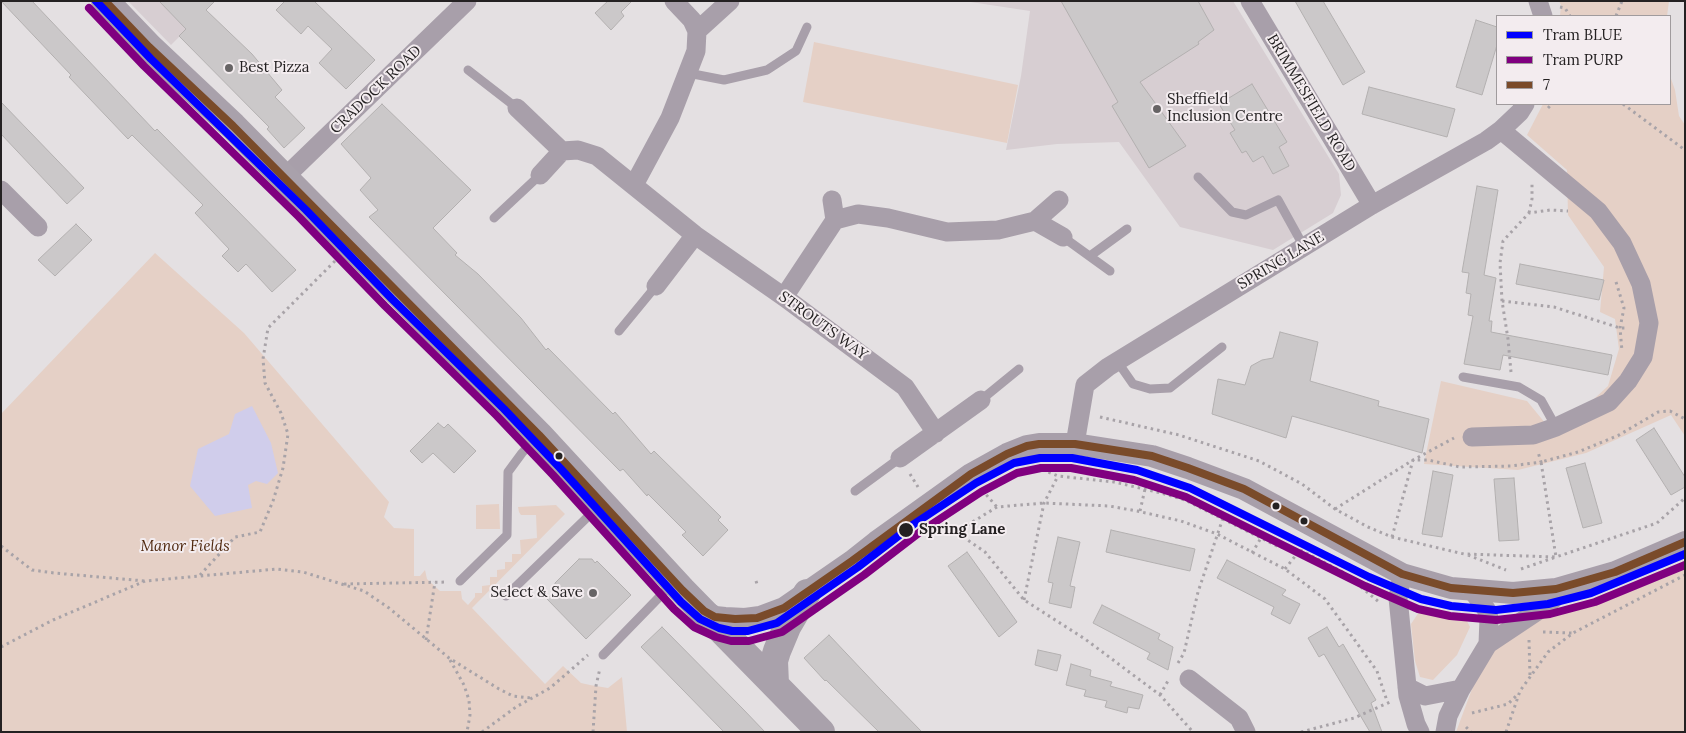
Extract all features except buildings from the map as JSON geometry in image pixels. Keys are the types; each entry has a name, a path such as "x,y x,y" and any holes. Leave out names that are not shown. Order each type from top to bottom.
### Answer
{"main road":[{"path":"105,1 149,47 233,126 539,435 674,581 820,732"},
{"path":"775,684 774,661 777,651 787,627 807,593"}],"street":[{"name":"CRADOCK ROAD","path":"284,178 467,1"},
{"path":"634,185 670,118 696,51 697,31 692,20 674,1"},
{"path":"697,31 730,1"},
{"name":"BRIMMESFIELD ROAD","path":"1250,1 1372,206"},
{"path":"1538,1 1543,15"},
{"name":"SPRING LANE","path":"1066,444 1080,412 1085,385 1117,361 1372,206 1480,144 1501,130 1520,112 1524,105"},
{"path":"516,108 562,151 540,175"},
{"path":"1472,437 1533,435 1556,427 1608,402 1628,382 1643,356 1649,323 1641,284 1622,243 1598,211 1501,130"},
{"name":"STROUTS WAY","path":"562,151 578,150 597,156 695,235 905,387 936,433"},
{"path":"1,190 38,227"},
{"path":"784,298 835,220 832,200"},
{"path":"835,220 858,214 888,218 947,232 998,230 1035,221 1059,200"},
{"path":"1035,221 1063,237"},
{"path":"656,286 695,235"},
{"path":"900,458 980,400"},
{"path":"704,612 725,618 757,618 784,608 970,474 1007,454 1027,446 1039,444 1066,444 1152,456 1236,485 1402,574 1450,588 1514,593 1556,589 1615,572 1685,542"},
{"path":"1402,574 1398,598 1400,621 1408,691 1416,724 1420,732"},
{"path":"1445,732 1448,716 1488,644 1548,604 1569,585"},
{"path":"1471,589 1486,609 1488,644"},
{"path":"1181,674 1239,718 1246,732"},
{"path":"1408,691 1425,696 1462,689"}],"lane":[{"path":"688,73 724,80 767,70 796,51 807,27"},
{"path":"468,70 516,108"},
{"path":"494,218 540,175"},
{"path":"1198,177 1232,212 1246,215 1278,200 1304,247"},
{"path":"1090,256 1128,229"},
{"path":"1063,237 1110,270"},
{"path":"619,331 656,286"},
{"path":"1117,361 1133,384 1150,389 1170,388 1222,347"},
{"path":"980,400 1020,369"},
{"path":"1463,377 1519,387 1541,400 1556,427"},
{"path":"460,581 507,535 508,472 539,435"},
{"path":"855,491 900,458"},
{"path":"506,596 602,503"},
{"path":"603,655 674,581"}],"path":[{"path":"1616,15 1622,1"},
{"path":"1548,108 1551,105"},
{"path":"1624,105 1685,150"},
{"path":"1511,386 1500,263 1503,241 1529,213 1532,199 1531,178 1538,184"},
{"path":"1565,207 1574,217"},
{"path":"1529,213 1550,210 1569,211"},
{"path":"200,575 235,537 260,532 273,501 283,468 288,434 281,413 265,383 263,359 268,328 337,259"},
{"path":"1614,275 1624,308 1620,328 1622,351 1619,360"},
{"path":"1502,300 1554,307 1620,328 1648,329"},
{"path":"1412,460 1428,460 1460,467 1512,466 1540,462 1578,452 1619,435 1658,412 1670,411 1685,419"},
{"path":"1080,412 1179,435 1259,461 1302,484 1335,509 1392,537 1464,554 1513,572 1657,523 1685,498"},
{"path":"1335,509 1412,460 1457,437 1472,437"},
{"path":"1392,537 1412,460"},
{"path":"1540,462 1556,557"},
{"path":"1041,469 1058,476 1114,482 1185,500 1279,547 1300,550 1343,572 1400,621"},
{"path":"1024,600 1044,503 1058,476"},
{"path":"978,487 996,507"},
{"path":"1140,511 1145,489"},
{"path":"956,532 996,507 1044,503 1109,506 1140,511 1181,521 1217,534 1285,569 1325,598 1377,671 1391,710"},
{"path":"1181,674 1198,592 1224,518"},
{"path":"928,529 956,532 985,552 1024,600 1085,639 1160,695 1193,732"},
{"path":"1252,552 1261,538"},
{"path":"1,546 32,570 54,574 145,581 277,569 304,572 364,591 389,608 449,658 499,690 513,696 531,698"},
{"path":"1285,569 1300,550"},
{"path":"1464,554 1556,557"},
{"path":"1466,716 1508,704 1520,692 1548,652 1573,633 1685,575"},
{"path":"1,647 53,620 145,581"},
{"path":"341,584 460,581"},
{"path":"426,640 435,582"},
{"path":"1528,631 1530,677"},
{"path":"1537,632 1573,633"},
{"path":"482,732 516,707 550,688 595,648 603,655 596,686 594,732"},
{"path":"449,658 464,685 469,700 470,715 467,732"},
{"path":"1160,695 1170,678"},
{"path":"1301,732 1354,718 1388,703 1408,691"},
{"path":"1506,732 1520,692"},
{"path":"1465,725 1471,732"}],"shaded area":[{"path":"128,1 215,1 171,45"},
{"name":"Sheffield Inclusion Centre","path":"964,1 1233,1 1339,174 1341,195 1333,213 1273,250 1180,227 1119,142 1057,144 1006,150 1021,76 1030,11"},
{"path":"252,406 271,443 278,473 267,484 256,481 248,485 252,508 215,516 190,486 198,449 229,434 235,414"}],"green space":[{"path":"1559,1 1669,1 1667,15 1560,15 1561,5"},
{"path":"814,42 1018,85 1007,143 803,102"},
{"path":"1671,79 1675,90 1679,116 1685,125 1685,436 1671,415 1586,453 1518,470 1424,464 1441,381 1527,401 1555,435 1608,386 1619,349 1615,319 1600,312 1604,267 1568,215 1567,170 1527,135 1542,105 1671,105"},
{"name":"Manor Fields","path":"155,253 244,333 389,502 384,517 394,528 414,529 414,576 420,576 425,570 427,579 440,591 461,591 462,599 468,605 475,597 475,593 482,593 482,586 490,585 490,577 497,577 497,570 505,569 505,562 512,562 512,554 521,554 520,540 537,538 536,515 521,515 518,507 556,505 565,514 472,608 545,684 563,666 581,683 590,685 608,688 622,677 627,732 1,732 1,414"},
{"path":"499,504 500,529 476,529 476,505"},
{"path":"1685,561 1685,732 1456,732 1475,681 1500,634 1525,610 1561,608 1601,597"},
{"path":"1434,610 1465,617 1470,627 1457,655 1433,680 1420,677 1415,661 1411,624 1419,612"}],"tram line":[{"name":"BLUE","path":"96,1 151,59 306,210 392,299 504,409 681,602 700,619 719,628 732,631 748,631 777,623 858,567 914,524 976,483 1014,463 1040,458 1072,458 1137,470 1190,488 1369,577 1421,599 1451,606 1496,610 1548,604 1591,593 1685,554"},
{"name":"PURP","path":"89,8 144,66 299,217 385,306 497,416 674,609 694,627 716,637 731,641 749,641 782,632 864,575 920,532 981,492 1017,473 1041,468 1071,468 1134,480 1186,497 1365,586 1418,609 1450,616 1496,620 1550,614 1595,602 1685,565"}],"transit line":[{"name":"7","path":"105,1 149,47 233,126 539,435 682,590 704,611 715,617 735,619 757,618 784,608 971,474 1007,454 1027,446 1039,444 1075,444 1152,456 1188,468 1244,489 1402,574 1451,588 1513,593 1556,589 1615,572 1685,542"}],"place":[{"name":"Best Pizza","path":"229,68"},
{"name":"Sheffield Inclusion Centre","path":"1157,109"},
{"name":"Spring Lane","path":"906,530"},
{"name":"Select & Save","path":"593,593"}]}
